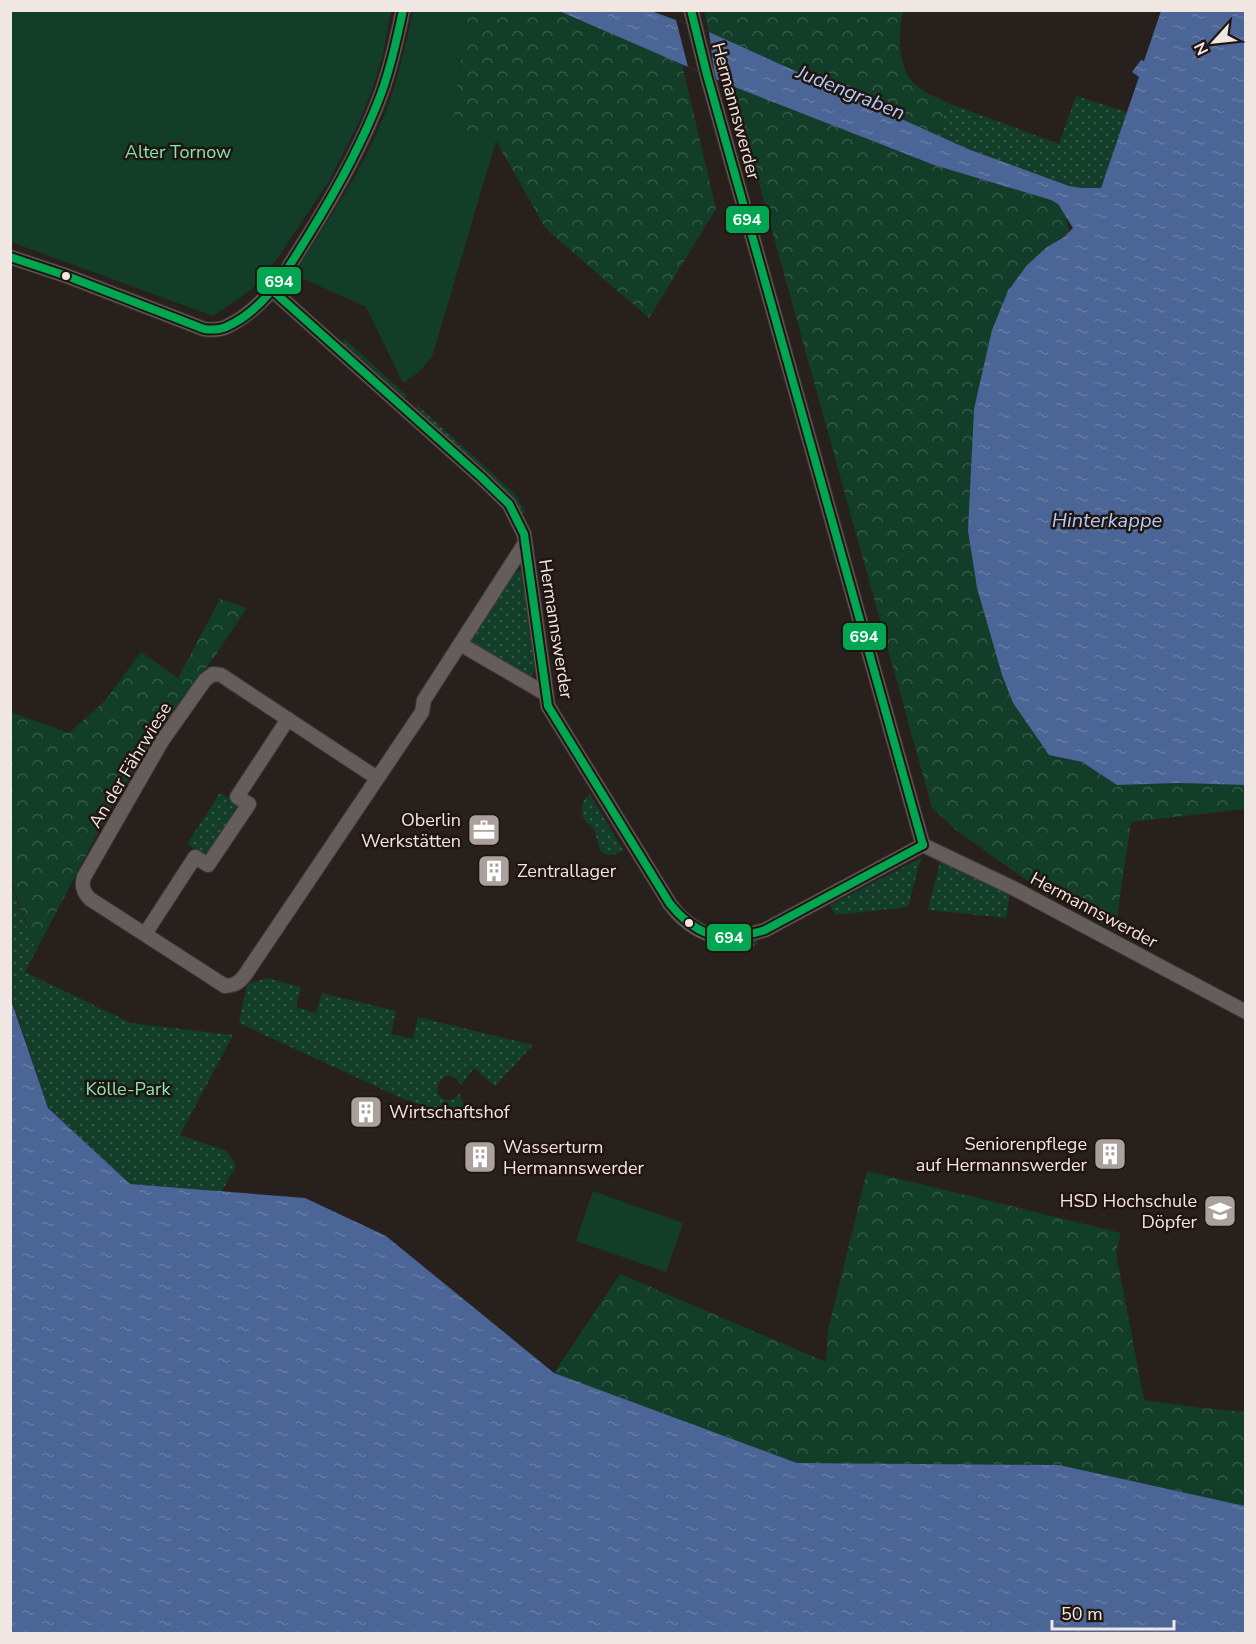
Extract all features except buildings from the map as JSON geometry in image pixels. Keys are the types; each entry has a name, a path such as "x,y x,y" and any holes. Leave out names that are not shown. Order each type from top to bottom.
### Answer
{"street":[{"path":"10,257 67,276 204,329 225,328 258,304 281,279 360,144 393,58 403,10"},
{"name":"Hermannswerder","path":"691,10 707,75 923,845 1015,889 1245,1012"},
{"name":"Hermannswerder","path":"272,290 509,504 524,534 548,706 679,916 692,927 706,934 721,937 737,937 765,930 923,845"},
{"name":"An der Fährwiese","path":"377,778 221,675 213,674 205,680 162,741 82,882 82,887 90,899 225,986 237,984 422,712 424,700 525,543"},
{"path":"460,644 546,694"},
{"path":"145,934 195,857 208,866 214,857 249,804 237,796 288,719"}],"green space":[{"name":"Alter Tornow","path":"10,11 391,11 383,54 372,90 360,120 329,181 277,259 251,290 213,316 11,242"},
{"path":"413,11 467,11 452,125 496,141 432,357 419,372 403,383 366,307 293,274 343,197 375,137 401,64"},
{"path":"467,11 559,11 682,64 716,209 649,318 546,229 496,141 452,125"},
{"path":"704,11 903,11 900,52 906,71 911,80 921,89 948,103 937,135 709,32"},
{"path":"732,86 934,165 1051,200 1064,214 1069,233 1047,247 1039,256 968,531 977,588 1002,675 1013,703 1049,755 1082,762 1117,785 1179,783 1245,785 1245,809 1131,822 1115,931 1026,880 956,830 932,808"},
{"path":"1076,96 1127,112 1101,188 1069,186 968,149 937,135 948,103 1059,144"},
{"path":"345,339 408,397 400,398 341,344"},
{"path":"417,405 513,492 525,512 521,514 417,412"},
{"path":"520,570 524,572 535,670 532,675 527,676 469,644 513,573"},
{"path":"220,599 247,608 215,656 161,728 112,806 36,951 11,881 11,712 69,733 105,701 141,652 178,678"},
{"path":"220,793 243,807 210,859 187,844"},
{"path":"590,794 623,850 617,854 607,855 601,851 594,830 584,819 582,805"},
{"path":"921,858 908,907 835,915 830,905"},
{"path":"941,858 1010,895 1006,918 928,910"},
{"name":"Kölle-Park","path":"10,881 36,951 25,972 131,1023 233,1035 180,1135 227,1151 236,1166 222,1191 130,1184 48,1108 11,997"},
{"path":"756,938 758,944 751,947 741,949 731,947 732,944"},
{"path":"267,978 301,987 296,1007 316,1013 322,993 396,1011 391,1034 413,1039 418,1017 533,1045 495,1086 474,1068 461,1085 450,1075 444,1077 438,1086 440,1097 451,1100 460,1093 464,1108 453,1115 401,1098 239,1023 247,984"},
{"path":"867,1171 1121,1233 1116,1252 1144,1400 1245,1412 1245,1506 1059,1465 797,1463 554,1373 620,1274 826,1362 828,1330"},
{"path":"593,1191 683,1223 666,1272 576,1241"}],"water":[{"name":"Hinterkappe","path":"559,11 651,11 709,32 968,149 1069,186 1101,188 1139,77 1132,72 1141,60 1144,61 1161,11 1245,11 1245,785 1179,783 1117,785 1082,762 1049,755 1013,703 1002,675 977,588 968,531 974,409 992,330 1008,291 1027,265 1073,228 1058,204 934,165 732,86"},
{"path":"10,997 48,1108 130,1184 305,1198 386,1236 554,1373 797,1463 1059,1465 1245,1506 1245,1633 11,1633"}],"pier":[{"path":"676,20 709,32 715,78 688,67"}],"transit line":[{"name":"694","path":"10,257 67,276 204,329 221,329 240,320 264,300 274,288 348,167 385,84 403,10"},
{"name":"694","path":"691,10 707,75 923,845"},
{"name":"694","path":"272,290 509,504 524,534 548,706 670,904 685,919 701,930 720,937 741,936 765,930 923,845"}],"place":[{"name":"Oberlin Werkstätten","path":"484,830"},
{"name":"Zentrallager","path":"494,871"},
{"name":"Wirtschaftshof","path":"366,1112"},
{"name":"Seniorenpflege auf Hermannswerder","path":"1110,1154"},
{"name":"Wasserturm Hermannswerder","path":"480,1157"},
{"name":"HSD Hochschule Döpfer","path":"1220,1211"}],"water label":[{"name":"Judengraben","path":"851,92"}]}
